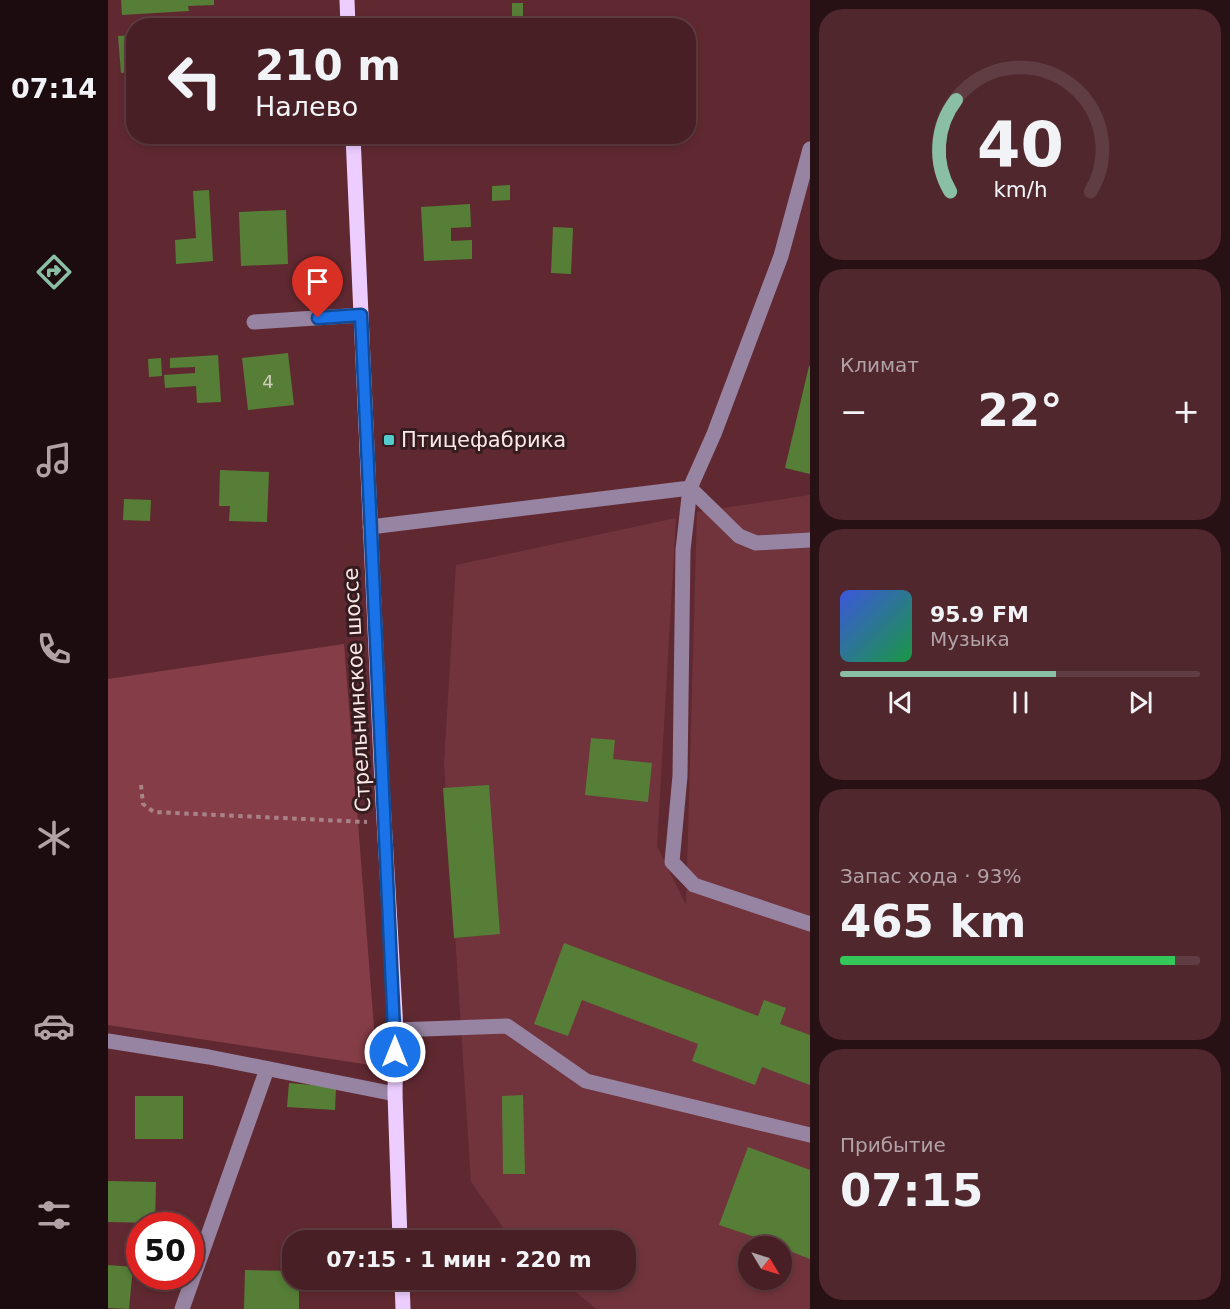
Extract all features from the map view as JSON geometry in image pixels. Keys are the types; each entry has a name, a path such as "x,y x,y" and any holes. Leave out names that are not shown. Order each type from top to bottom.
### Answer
{"main road":[{"path":"347,0 348,18"},
{"name":"Стрельнинское шоссе","path":"353,144 396,1030 395,1094 400,1230"},
{"path":"402,1290 403,1309"}],"street":[{"path":"810,149 781,256 714,434 690,488 683,550 680,776 672,862 694,885 810,924"},
{"path":"254,322 361,315"},
{"path":"370,526 690,488"},
{"path":"690,488 739,536 756,543 810,540"},
{"path":"396,1030 507,1026 586,1081 810,1135"},
{"path":"108,1041 209,1057 395,1094"},
{"path":"182,1309 267,1069"}],"path":[{"path":"141,785 143,804 154,812 370,822"}],"shaded area":[{"path":"810,495 810,1309 597,1309 573,1290 636,1290 636,1230 505,1230 471,1182 444,763 456,565 676,518 657,846 686,905 697,512"},
{"path":"344,644 377,1066 108,1025 108,679"}],"building":[{"path":"121,0 214,0 214,5 188,6 189,11 122,15"},
{"path":"512,3 523,3 523,18 512,18"},
{"path":"118,36 126,36 126,73 121,73"},
{"path":"510,185 510,200 492,201 492,186"},
{"path":"209,190 213,261 176,264 175,240 196,238 193,191"},
{"path":"470,204 471,227 451,228 451,241 472,240 472,259 424,261 421,207"},
{"path":"286,210 288,264 241,266 239,212"},
{"path":"553,227 573,228 571,274 551,273"},
{"path":"288,353 294,405 248,410 242,358"},
{"path":"218,355 221,402 197,403 196,386 165,388 164,375 195,373 195,367 170,368 170,358"},
{"path":"161,358 162,376 149,377 148,359"},
{"path":"810,366 810,474 785,468"},
{"path":"220,470 269,472 267,522 229,521 230,506 219,506"},
{"path":"124,499 151,500 150,521 123,520"},
{"path":"591,738 615,740 613,759 652,763 648,802 585,795"},
{"path":"489,785 500,934 454,938 443,788"},
{"path":"564,943 758,1016 764,1000 786,1008 780,1024 810,1035 810,1085 762,1067 755,1085 692,1061 698,1044 582,1000 568,1036 534,1024"},
{"path":"289,1083 336,1087 335,1110 287,1107"},
{"path":"523,1095 525,1174 503,1174 502,1096"},
{"path":"135,1096 183,1096 183,1139 135,1139"},
{"path":"748,1147 810,1170 810,1259 792,1252 792,1236 752,1236 719,1225"},
{"path":"108,1181 156,1182 155,1212 126,1212 126,1222 108,1222"},
{"path":"108,1265 126,1266 126,1290 131,1290 129,1309 108,1308"},
{"path":"245,1270 282,1271 282,1290 299,1290 299,1309 244,1309"}],"place":[{"name":"Птицефабрика","path":"389,440"}],"route":[{"path":"318,318 361,315 382,784 396,1030 395,1052"}]}
